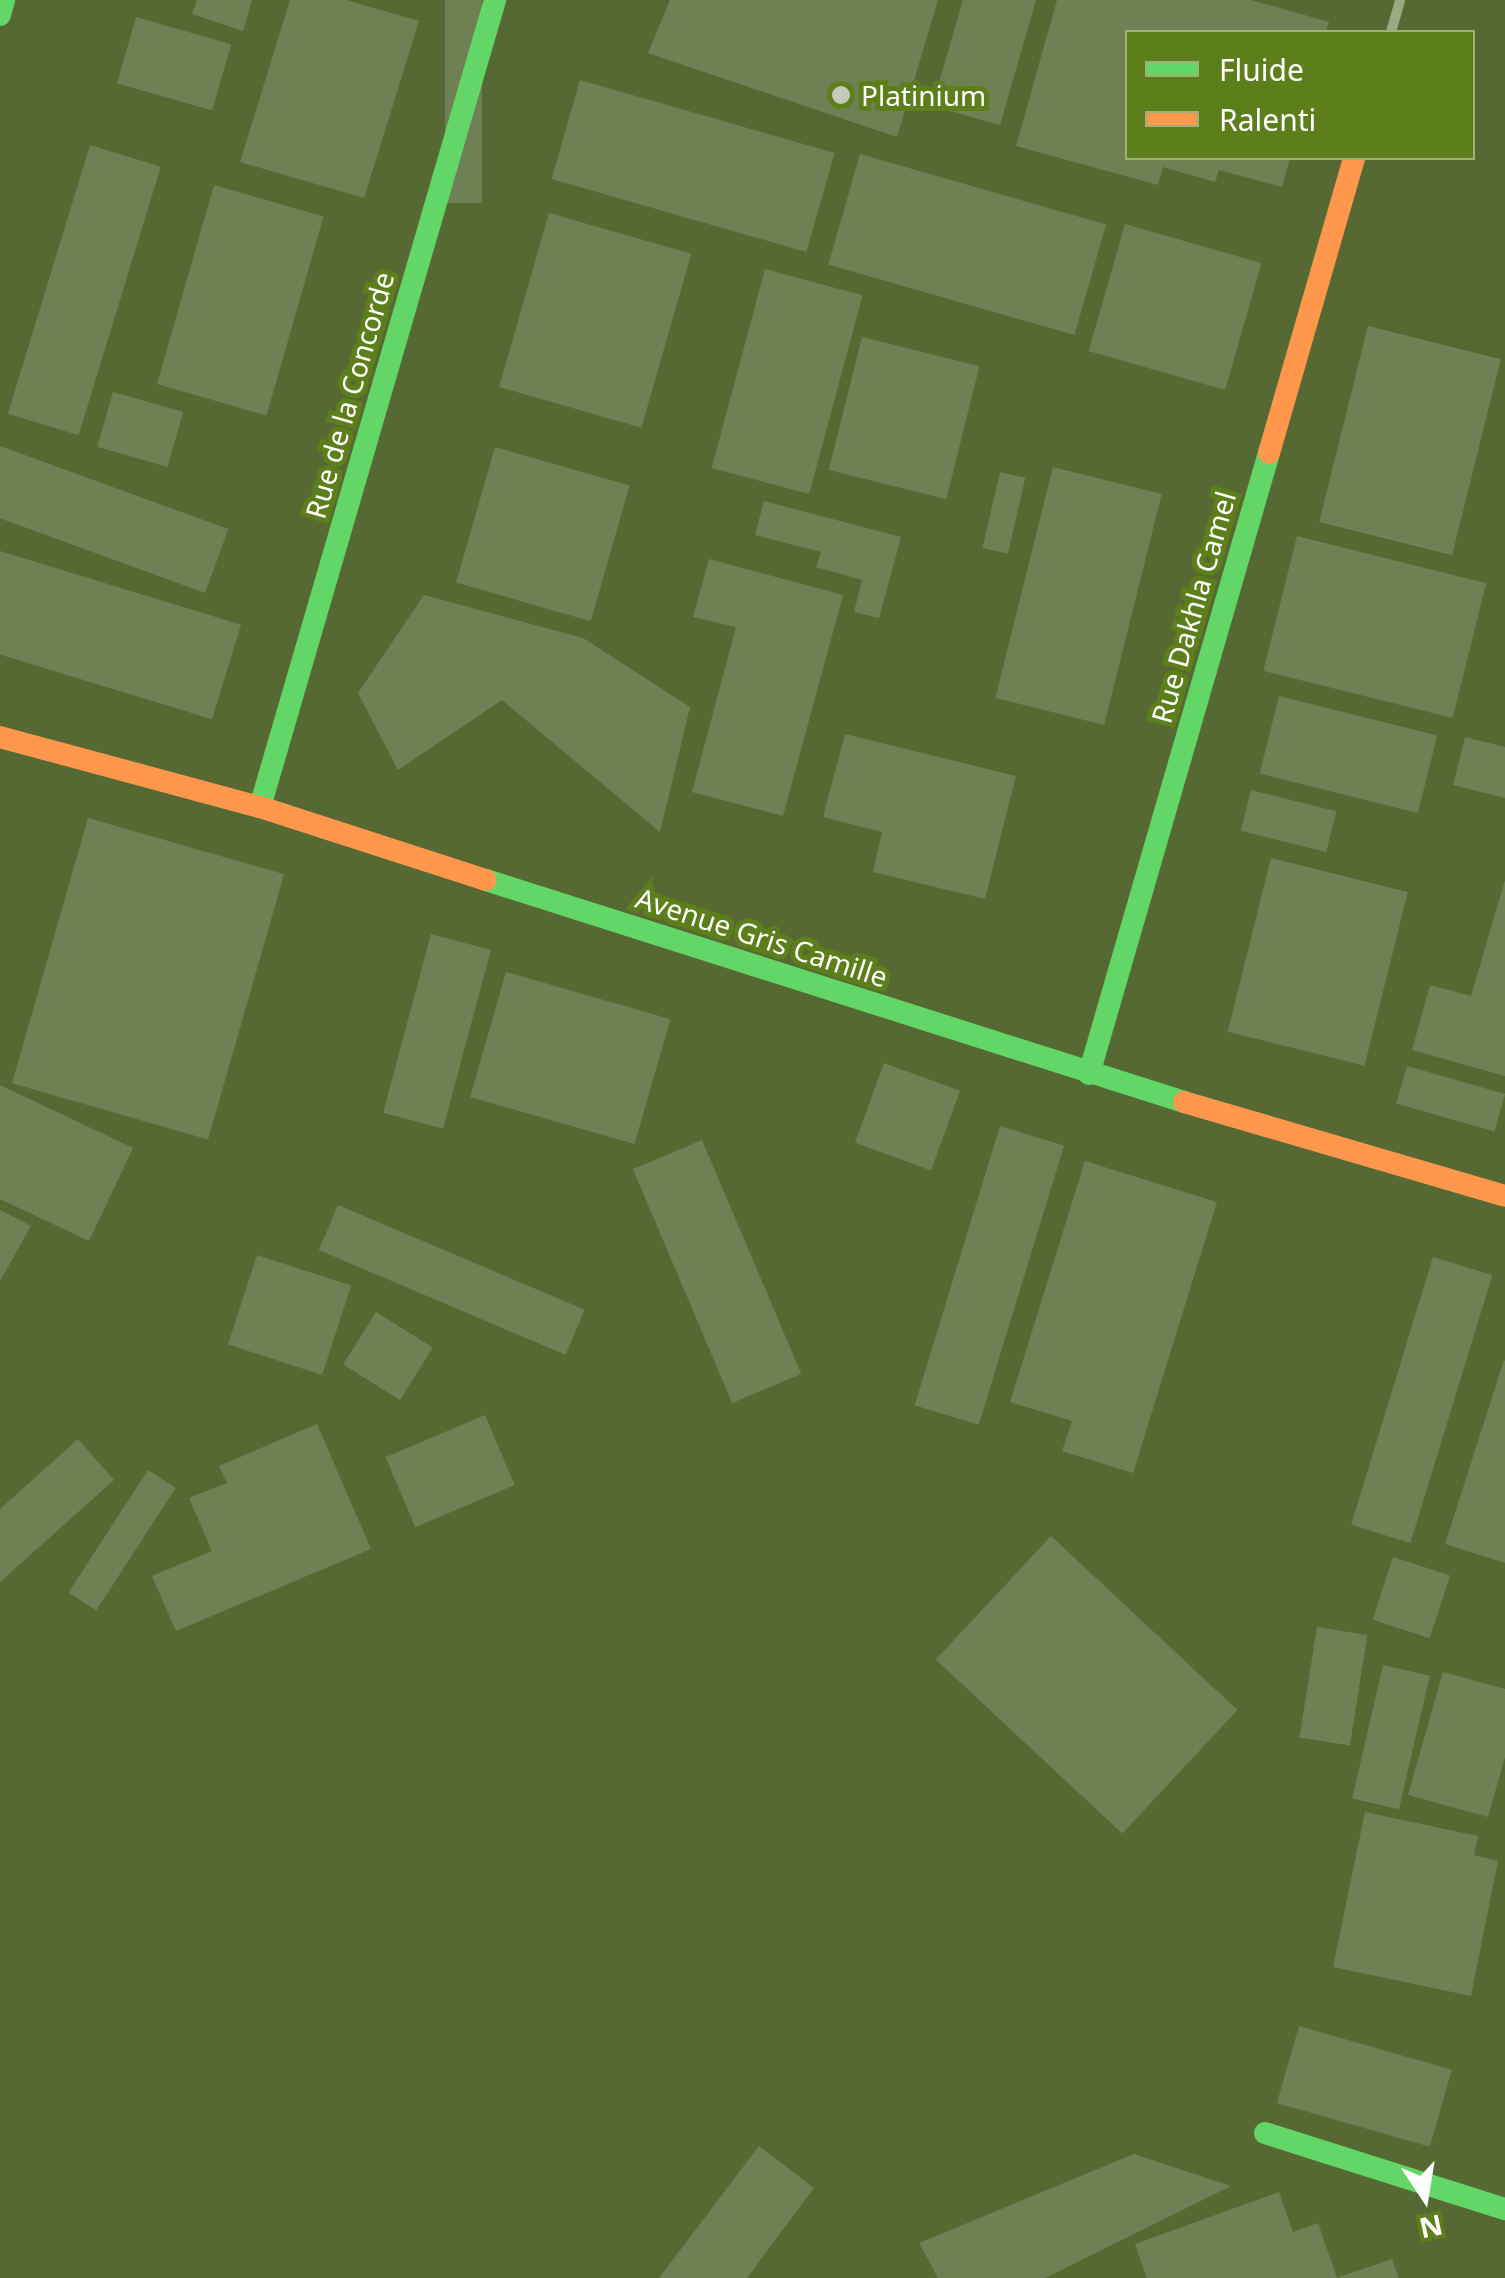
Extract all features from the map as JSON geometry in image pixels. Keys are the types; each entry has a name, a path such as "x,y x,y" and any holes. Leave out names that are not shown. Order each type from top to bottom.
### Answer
{"street":[{"path":"0,15 4,0"},
{"name":"Rue de la Concorde","path":"260,807 496,0"},
{"path":"1392,30 1400,0"},
{"name":"Rue Dakhla Camel","path":"1089,1074 1353,160"},
{"name":"Avenue Gris Camille","path":"0,737 260,807 1089,1074 1505,1196"},
{"path":"1265,2133 1505,2210"}],"building":[{"path":"197,0 252,0 243,31 192,14"},
{"path":"290,0 346,0 419,21 364,198 240,162"},
{"path":"445,0 482,0 482,203 445,203"},
{"name":"Platinium","path":"670,0 938,0 897,137 648,53"},
{"path":"963,0 1036,0 1000,125 932,106"},
{"path":"1057,0 1251,0 1329,22 1327,30 1125,30 1125,160 1289,160 1282,187 1219,170 1215,182 1163,167 1158,185 1016,146"},
{"path":"136,17 231,44 212,111 117,83"},
{"path":"580,80 835,153 806,252 552,179"},
{"path":"90,145 161,167 79,435 8,414"},
{"path":"860,154 1106,225 1074,335 828,265"},
{"path":"214,185 324,216 267,415 157,384"},
{"path":"549,213 691,254 641,428 499,387"},
{"path":"1125,224 1261,263 1225,390 1089,351"},
{"path":"765,269 863,295 809,494 712,468"},
{"path":"1368,326 1501,359 1452,555 1319,522"},
{"path":"862,337 979,366 946,499 829,470"},
{"path":"113,392 183,412 167,467 97,447"},
{"path":"0,446 228,529 205,593 0,518"},
{"path":"495,447 630,486 591,621 456,583"},
{"path":"1053,467 1162,494 1104,725 995,698"},
{"path":"1000,472 1025,478 1008,554 982,548"},
{"path":"764,501 901,537 879,618 854,612 862,580 816,567 821,552 755,535"},
{"path":"1297,536 1486,583 1453,718 1263,671"},
{"path":"0,551 241,625 212,719 0,655"},
{"path":"709,559 843,595 783,816 692,792 736,627 693,617"},
{"path":"424,595 583,638 690,707 660,832 502,700 398,770 358,693"},
{"path":"1279,696 1437,735 1418,813 1260,774"},
{"path":"845,734 1016,776 985,899 873,872 882,832 823,817"},
{"path":"1465,737 1505,747 1505,798 1453,785"},
{"path":"1251,790 1336,811 1326,852 1241,831"},
{"path":"88,818 284,874 208,1140 12,1083"},
{"path":"1271,858 1408,892 1365,1066 1228,1032"},
{"path":"1505,880 1505,1076 1412,1050 1430,985 1471,996"},
{"path":"431,934 491,950 443,1129 383,1113"},
{"path":"506,972 670,1019 635,1144 470,1097"},
{"path":"884,1063 960,1091 931,1171 855,1143"},
{"path":"1407,1066 1505,1094 1494,1132 1396,1103"},
{"path":"0,1085 133,1148 89,1241 0,1199"},
{"path":"1000,1126 1064,1146 979,1425 915,1405"},
{"path":"702,1140 801,1374 732,1403 633,1169"},
{"path":"1085,1161 1217,1202 1133,1473 1062,1451 1072,1421 1010,1402"},
{"path":"338,1205 585,1310 566,1355 319,1250"},
{"path":"0,1210 31,1226 0,1281"},
{"path":"257,1255 351,1286 322,1375 228,1344"},
{"path":"1433,1257 1492,1275 1410,1543 1351,1525"},
{"path":"376,1312 433,1348 400,1400 343,1365"},
{"path":"1505,1361 1505,1563 1445,1544"},
{"path":"485,1415 515,1485 415,1527 386,1457"},
{"path":"317,1424 371,1549 176,1631 152,1576 212,1551 189,1498 227,1483 219,1466"},
{"path":"78,1439 114,1480 0,1582 0,1509"},
{"path":"148,1470 176,1488 96,1610 68,1592"},
{"path":"1051,1536 1237,1710 1122,1834 936,1660"},
{"path":"1393,1557 1450,1576 1430,1638 1373,1620"},
{"path":"1317,1627 1367,1635 1350,1746 1299,1738"},
{"path":"1383,1665 1430,1676 1399,1809 1352,1798"},
{"path":"1443,1672 1505,1689 1505,1757 1488,1817 1408,1795"},
{"path":"1365,1812 1478,1836 1474,1855 1498,1861 1471,1996 1333,1967"},
{"path":"1299,2026 1452,2070 1430,2147 1277,2103"},
{"path":"759,2146 814,2188 747,2278 659,2278"},
{"path":"1134,2154 1231,2186 1045,2278 938,2278 919,2243"},
{"path":"1279,2192 1293,2232 1318,2223 1337,2278 1147,2278 1135,2244"},
{"path":"1392,2259 1399,2278 1339,2277"}],"traffic: fast":[{"path":"0,15 4,0"},
{"path":"260,807 495,0"},
{"path":"1089,1074 1269,453"},
{"path":"486,880 1184,1102"},
{"path":"1265,2133 1505,2209"}],"traffic: slow":[{"path":"1269,453 1353,160"},
{"path":"0,737 260,807 486,880"},
{"path":"1184,1102 1505,1196"}],"place":[{"name":"Platinium","path":"841,95"}]}
